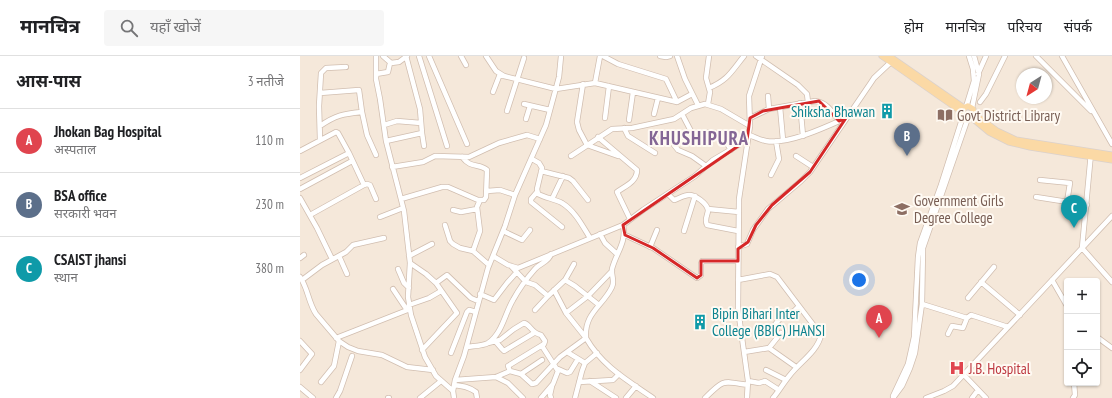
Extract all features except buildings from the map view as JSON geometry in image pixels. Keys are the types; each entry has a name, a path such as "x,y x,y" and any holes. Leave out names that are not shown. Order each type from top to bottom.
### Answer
{"main road":[{"path":"882,56 997,131 1016,140 1091,154 1112,160"},
{"path":"889,56 968,112"},
{"path":"1091,154 1112,155"}],"street":[{"path":"376,56 376,74 386,141 403,208 410,262 408,308"},
{"path":"376,74 388,72 390,63 387,58 383,56"},
{"path":"390,63 399,62 406,56 420,109 424,146"},
{"path":"419,56 446,146"},
{"path":"429,56 467,144"},
{"path":"461,56 466,65"},
{"path":"486,56 500,74 556,89 594,82 677,102 692,94"},
{"path":"454,398 453,391 455,382 467,347 480,294 515,195 532,159 550,110 556,89 561,56"},
{"path":"594,82 602,56 618,64 666,79 677,102"},
{"path":"660,56 670,56"},
{"path":"677,56 698,105"},
{"path":"708,104 710,95 706,78 709,56"},
{"path":"709,88 720,83 726,78 744,56"},
{"path":"756,56 761,58 802,89 807,94 808,102"},
{"path":"969,56 976,74"},
{"path":"974,56 976,74"},
{"path":"892,398 902,386 913,360 918,337 922,304 923,248 968,112 976,74 986,56"},
{"path":"980,102 986,94 1005,56"},
{"path":"1036,56 1095,115"},
{"path":"1062,56 1112,142"},
{"path":"507,111 524,58"},
{"path":"747,398 748,383 738,309 739,198 750,126 749,96 761,58"},
{"path":"738,247 747,244 753,230 768,209 801,181 813,167 874,78 891,62"},
{"path":"320,140 320,93 322,70 326,68 346,68"},
{"path":"493,92 500,74"},
{"path":"583,84 577,122 579,130 587,145 621,157"},
{"path":"605,118 609,86"},
{"path":"320,93 360,90 362,112 367,134 376,155"},
{"path":"629,120 633,92"},
{"path":"768,96 769,109"},
{"path":"654,114 658,98"},
{"path":"750,118 769,109 815,101 827,105 840,121"},
{"path":"524,104 550,110"},
{"path":"571,156 612,129 632,128 674,119 698,105 708,104 721,109 750,126"},
{"path":"800,104 803,136"},
{"path":"526,119 530,106"},
{"path":"780,107 783,140"},
{"path":"320,126 334,117 345,113 362,112"},
{"path":"892,398 908,364 913,345 920,243 968,112"},
{"path":"682,114 694,137 698,138 708,132 713,132 722,136 731,150"},
{"path":"749,134 767,141 783,140 803,136 846,118"},
{"path":"384,125 397,121 422,123"},
{"path":"624,128 628,136 655,153"},
{"path":"300,151 336,132 338,133 364,185"},
{"path":"386,141 422,134"},
{"path":"671,134 674,145 678,150 692,156 706,166"},
{"path":"392,167 423,162 435,156 462,158 469,157 504,141 527,135 540,139"},
{"path":"598,137 636,169 636,178 617,192 630,219"},
{"path":"493,256 511,266 518,268 623,225 695,176 713,160 748,140"},
{"path":"770,175 779,159 776,141"},
{"path":"300,178 349,153"},
{"path":"1091,154 1082,248 1112,282"},
{"path":"796,156 813,167"},
{"path":"401,199 442,187 480,200 486,199 487,170 484,167 468,164 462,158"},
{"path":"532,159 541,165 541,171 537,192 531,199 531,202 562,227"},
{"path":"300,189 352,161"},
{"path":"541,171 563,176 573,181 588,200"},
{"path":"552,199 563,176"},
{"path":"1040,180 1070,183 1067,202"},
{"path":"310,215 367,184 370,185 376,199"},
{"path":"487,191 500,190 515,195"},
{"path":"537,192 542,196 563,204 570,209 590,238"},
{"path":"668,194 674,200 686,195 695,196 706,205 708,209 705,221 707,225 738,231"},
{"path":"684,231 695,196"},
{"path":"1036,197 1087,205"},
{"path":"473,251 480,231 477,204 480,200"},
{"path":"301,201 310,215 332,260"},
{"path":"380,217 403,208"},
{"path":"453,210 461,212 477,209"},
{"path":"708,209 739,212"},
{"path":"926,398 953,386 1112,216"},
{"path":"445,225 450,241 453,244 460,248 473,251 489,266"},
{"path":"455,382 496,377 510,371 521,374 532,384 534,384 553,364 586,338 589,318 612,287 612,272 617,254 625,235 623,225"},
{"path":"503,231 522,240 530,230"},
{"path":"650,247 657,230"},
{"path":"600,234 605,242 617,254"},
{"path":"625,235 650,247 697,278 701,275 702,261 738,261"},
{"path":"384,238 353,245 346,252 322,264 301,278 313,309 338,339 353,350 382,355 402,365 433,370"},
{"path":"409,256 432,244"},
{"path":"488,343 501,326 514,298 538,265 548,260 551,254"},
{"path":"339,256 347,274"},
{"path":"410,262 436,283 456,311 456,314 422,350"},
{"path":"534,310 565,280 574,264"},
{"path":"511,266 526,282 535,285 548,296"},
{"path":"968,298 994,267"},
{"path":"398,269 404,283 409,288"},
{"path":"566,313 588,296 612,272"},
{"path":"480,294 494,300 516,273"},
{"path":"738,280 770,274 777,277 820,332 821,338 810,354 796,367 773,398"},
{"path":"436,283 447,275 471,298 478,301"},
{"path":"565,280 599,305"},
{"path":"1052,280 1064,301"},
{"path":"981,282 1020,315"},
{"path":"393,289 408,308 422,350 433,370 441,381 453,391"},
{"path":"338,339 424,301 441,290"},
{"path":"554,290 566,313 604,363 653,398"},
{"path":"922,304 967,318"},
{"path":"773,327 782,316 794,312 799,306"},
{"path":"451,353 467,312 469,310 476,312"},
{"path":"948,334 952,326 963,328 967,318 972,315 1008,327"},
{"path":"467,347 496,342 524,323 527,324 534,333 542,336 545,343 510,363 508,366 510,371"},
{"path":"496,342 504,351 534,333"},
{"path":"770,348 781,333"},
{"path":"321,382 334,366 338,339"},
{"path":"1100,339 1112,348"},
{"path":"300,341 312,354 300,370"},
{"path":"542,346 553,364 558,369 567,373 570,372 578,359"},
{"path":"744,352 770,348 796,367"},
{"path":"567,352 585,363"},
{"path":"575,398 585,363 597,353"},
{"path":"338,397 352,356"},
{"path":"521,374 542,360"},
{"path":"551,398 550,395 558,369"},
{"path":"766,370 786,380"},
{"path":"579,382 613,380 618,374"},
{"path":"964,375 986,398"},
{"path":"496,377 508,383 523,398"},
{"path":"420,398 441,381"},
{"path":"590,381 616,398"},
{"path":"705,398 720,383 724,382 759,383 765,381 779,390"},
{"path":"455,382 475,391 478,398"},
{"path":"541,398 553,384"},
{"path":"626,398 636,386"},
{"path":"1074,386 1074,397"},
{"path":"300,387 313,398"},
{"path":"972,398 978,390"}],"highlighted area":[{"path":"819,101 839,121 846,118 810,172 772,205 756,225 748,242 738,249 738,261 701,261 701,275 697,278 653,248 625,235 623,225 747,140 750,118 763,111"}],"shaded area":[{"path":"300,56 1112,56 1112,398 300,398"}],"place":[{"name":"Shiksha Bhawan","path":"887,111"},
{"name":"Govt District Library","path":"945,115"},
{"name":"BSA office","path":"907,156"},
{"name":"Government Girls Degree College","path":"902,209"},
{"name":"CSAIST jhansi","path":"1074,228"},
{"name":"Bipin Bihari Inter College (BBIC) JHANSI","path":"700,322"},
{"name":"Jhokan Bag Hospital","path":"879,338"},
{"name":"J.B. Hospital","path":"957,368"}],"district":[{"name":"KHUSHIPURA","path":"699,138"}]}
